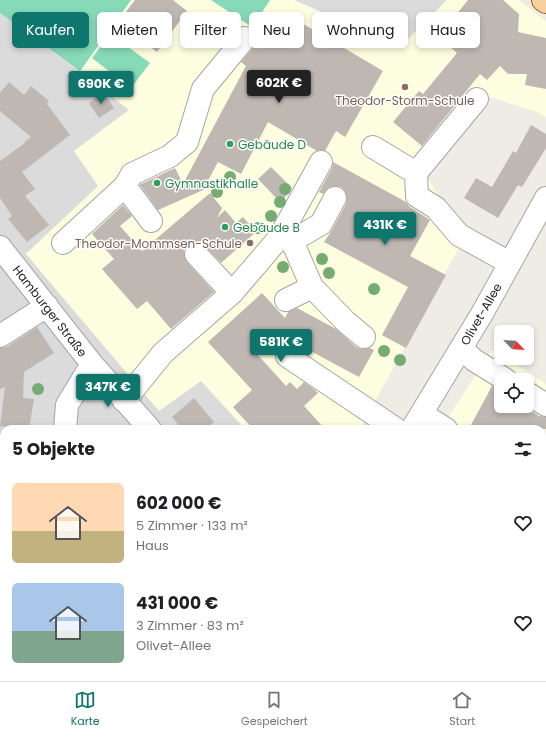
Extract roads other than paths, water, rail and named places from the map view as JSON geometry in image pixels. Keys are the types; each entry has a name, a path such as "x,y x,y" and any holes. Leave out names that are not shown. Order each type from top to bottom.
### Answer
{"street":[{"path":"63,243 125,186 132,174 170,156 187,142 203,89 245,38"},
{"path":"477,99 416,173 417,196 436,208 459,235 510,263"},
{"path":"373,147 416,173"},
{"path":"286,240 321,162"},
{"path":"125,186 151,221"},
{"path":"124,401 163,353 232,293 286,240 321,224 335,198"},
{"name":"Olivet-Allee","path":"417,422 483,312 546,198"},
{"path":"286,240 312,287 346,322 364,337"},
{"name":"Hamburger Straße","path":"0,247 92,364 146,425"},
{"path":"196,254 232,293"},
{"path":"286,300 312,287"},
{"path":"0,336 46,306"},
{"path":"461,348 474,360 495,373"},
{"path":"287,356 390,425"},
{"path":"65,425 67,405 92,364"},
{"path":"534,397 546,405"},
{"path":"417,422 429,425"}],"place":[{"name":"Theodor-Storm-Schule","path":"405,87"},
{"name":"Gebäude D","path":"230,144"},
{"name":"Gymnastikhalle","path":"157,183"},
{"name":"Gebäude B","path":"225,227"},
{"name":"Theodor-Mommsen-Schule","path":"250,243"}]}
